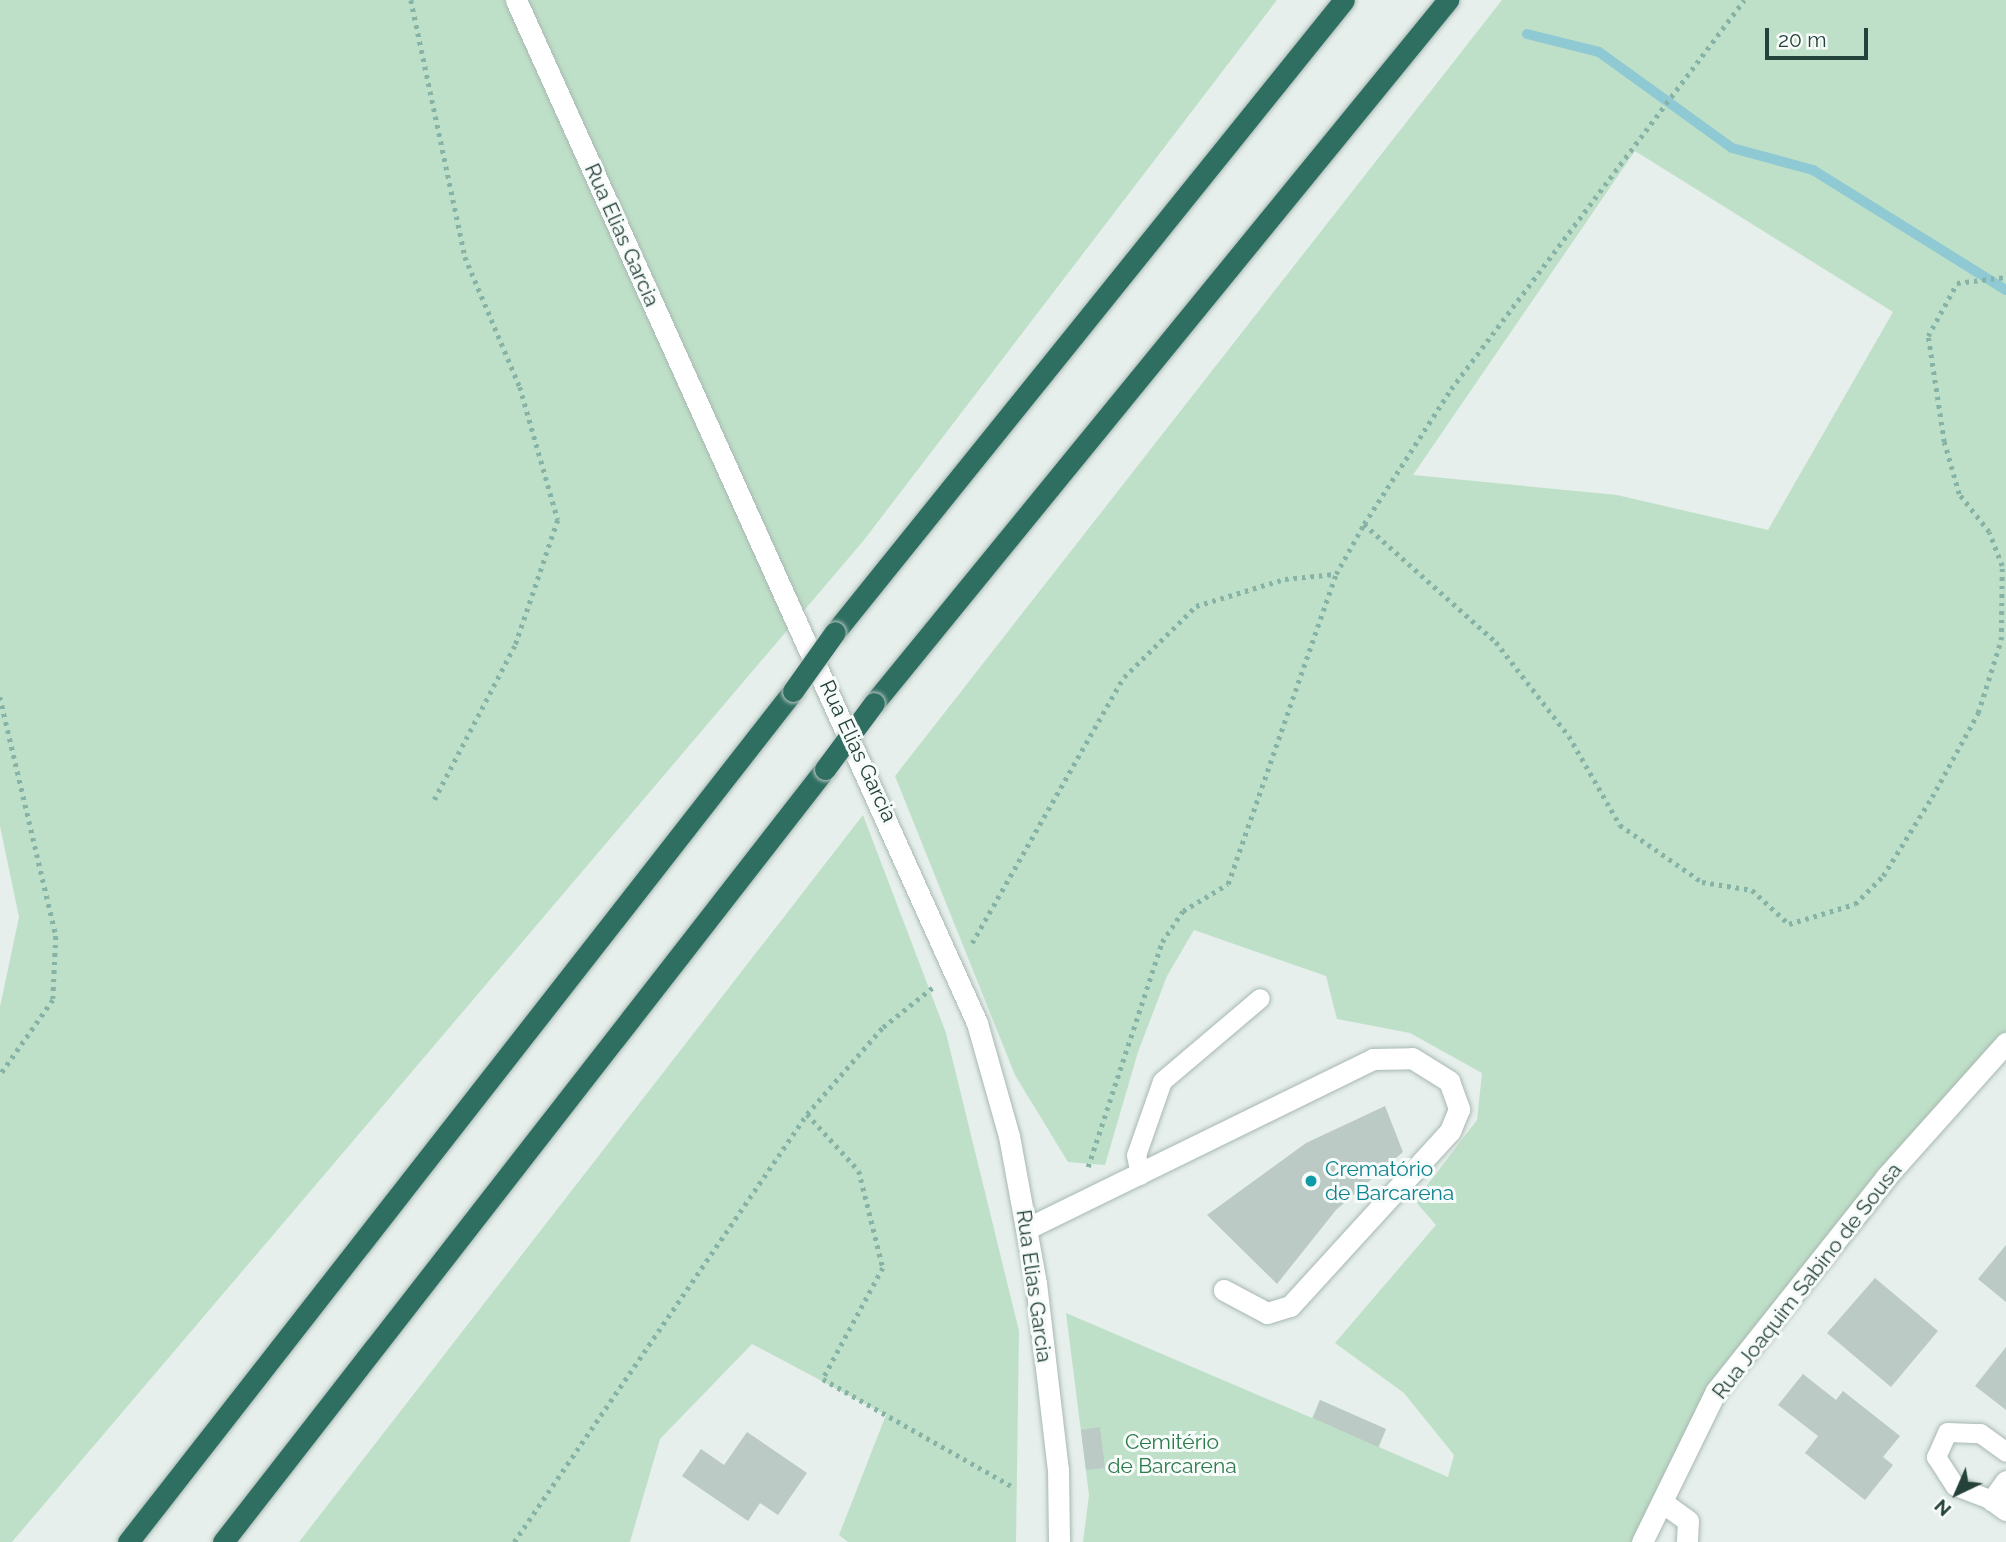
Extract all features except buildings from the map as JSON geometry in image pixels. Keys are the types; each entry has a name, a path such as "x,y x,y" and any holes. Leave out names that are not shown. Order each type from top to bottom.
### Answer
{"highway":[{"path":"128,1542 793,691 835,632 1344,0"},
{"path":"223,1542 874,703 1448,0"}],"street":[{"name":"Rua Elias Garcia","path":"516,0 955,970 984,1048 1028,1228 1058,1469 1059,1542"},
{"name":"Rua Joaquim Sabino de Sousa","path":"1642,1542 1716,1391 1886,1177 2006,1043"},
{"path":"1028,1228 1093,1199 1373,1059 1412,1058 1449,1081 1459,1108 1450,1131 1290,1306 1268,1313 1224,1290"},
{"path":"1999,1505 2006,1481"},
{"path":"1662,1502 1688,1521 1688,1542"}],"lane":[{"path":"1140,1175 1136,1154 1162,1081 1260,998"},
{"path":"1999,1505 1955,1486 1936,1457 1947,1432 1980,1433 2006,1452"}],"path":[{"path":"411,0 464,257 520,387 558,520 515,646 433,803"},
{"path":"1093,1199 1088,1164 1162,942 1183,911 1228,884 1336,574 1364,524 1451,389 1744,0"},
{"path":"1364,524 1496,642 1569,736 1620,825 1702,881 1752,890 1789,924 1855,904 1882,876 1931,797 1978,713 2001,640 2002,566 1989,532 1959,494 1944,442 1928,337 1957,283 2006,277"},
{"path":"514,1542 807,1114 883,1027 955,970 1124,677 1196,606 1285,579 1336,574"},
{"path":"0,697 56,936 52,1000 0,1075"},
{"path":"807,1114 859,1171 883,1268 823,1379 1013,1487"}],"green space":[{"path":"0,0 1277,0 864,540 12,1542 0,1542 0,1007 19,917 0,826"},
{"name":"Cemitério de Barcarena","path":"1502,0 2006,0 2006,1043 1716,1391 1642,1542 1083,1542 1089,1495 1066,1313 1312,1418 1320,1400 1386,1429 1379,1447 1448,1477 1454,1455 1404,1393 1335,1343 1436,1225 1415,1201 1477,1120 1482,1073 1410,1033 1337,1019 1326,976 1194,930 1167,976 1138,1052 1105,1165 1068,1162 1015,1075 895,776","holes":["1635,151 1893,312 1768,530 1617,495 1413,475"]},
{"path":"863,815 946,1033 1019,1331 1016,1542 848,1542 839,1535 886,1415 752,1344 660,1439 630,1542 299,1542"}],"waterway":[{"path":"1527,34 1599,52 1732,148 1813,170 2006,290"}],"place":[{"name":"Crematório de Barcarena","path":"1311,1181"}]}
